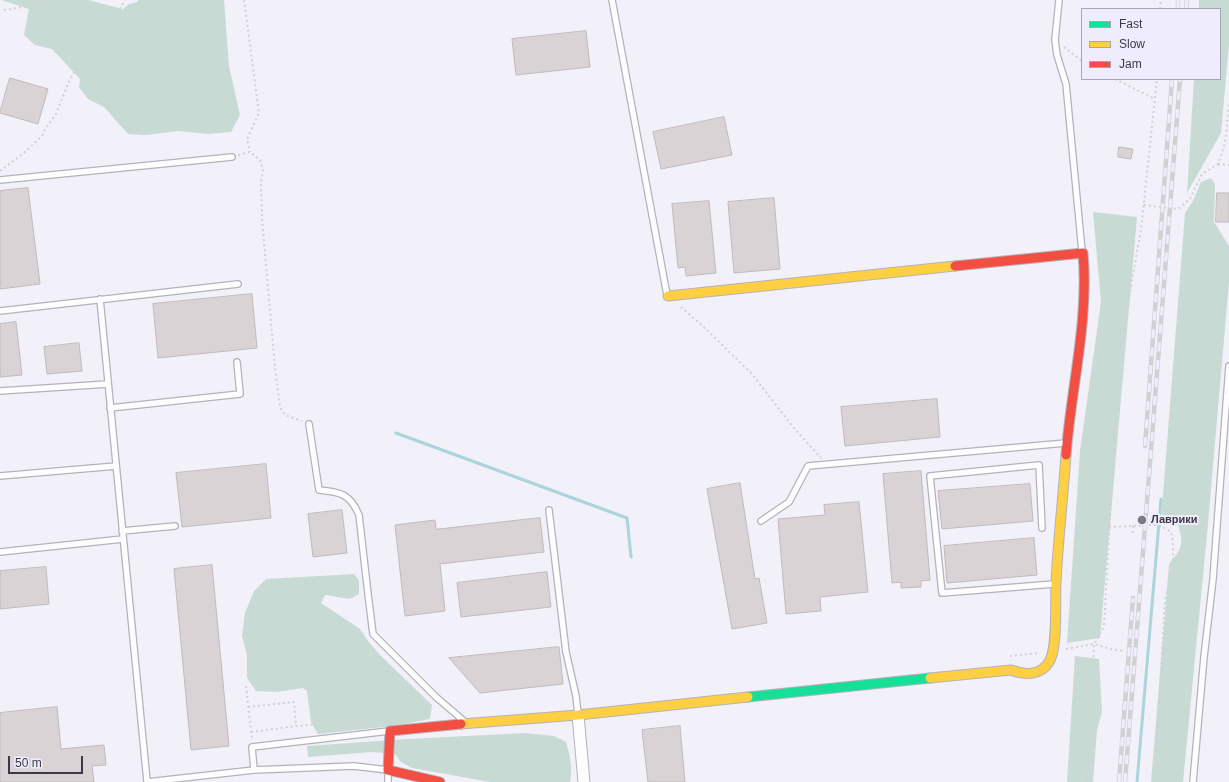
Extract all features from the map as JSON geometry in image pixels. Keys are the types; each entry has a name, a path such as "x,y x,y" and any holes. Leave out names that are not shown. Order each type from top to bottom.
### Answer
{"street":[{"path":"440,782 388,770 390,731 466,723 578,715 1011,670 1021,674 1030,674 1039,671 1049,663 1054,651 1056,583 1067,444 1084,307 1085,277 1083,253 668,296"},
{"path":"578,715 584,782"}],"lane":[{"path":"612,0 668,296"},
{"path":"1059,0 1055,40 1057,55 1066,84 1083,253"},
{"path":"0,180 232,157"},
{"path":"0,311 238,284"},
{"path":"100,299 147,782 254,770 354,766 388,770 388,782"},
{"path":"110,408 240,394 237,362"},
{"path":"1193,782 1204,657 1213,579 1229,366"},
{"path":"0,391 108,384"},
{"path":"309,424 319,490 345,495 355,505 359,515 374,634 436,697 466,723"},
{"path":"761,522 789,502 808,466 1067,444"},
{"path":"1042,528 1038,465 930,476 942,593 1056,583"},
{"path":"0,476 116,466"},
{"path":"549,510 566,652 576,696 578,715"},
{"path":"122,531 175,526"},
{"path":"0,552 123,539"},
{"path":"254,770 252,747 390,731"}],"path":[{"path":"4,10 29,6 50,0"},
{"path":"0,171 25,152 42,136 56,114 66,87 85,54 110,26 125,0"},
{"path":"244,0 259,113 247,139 250,152 260,160 263,170 261,182 262,219 275,368 280,407 284,415 309,424"},
{"path":"1055,40 1081,59"},
{"path":"1117,80 1155,99"},
{"path":"1087,782 1094,644 1104,626 1119,356 1144,205 1157,80"},
{"path":"1218,164 1225,141 1229,103"},
{"path":"232,157 250,152"},
{"path":"1144,205 1178,209 1190,199 1202,174 1218,164 1229,165"},
{"path":"668,296 706,329 752,374 793,427 827,464"},
{"path":"1153,519 1153,525"},
{"path":"1133,525 1133,533"},
{"path":"1109,527 1157,525 1171,532 1173,545 1172,577 1165,599 1155,782"},
{"path":"1009,657 1094,644 1114,650 1124,651"},
{"path":"246,686 252,747"},
{"path":"248,707 294,702 296,726"},
{"path":"251,732 296,726 387,718"}],"green space":[{"path":"1,0 88,0 123,9 129,4 137,2 138,0 224,0 229,66 240,115 231,132 208,134 178,131 146,135 128,134 104,107 88,99 79,87 80,79 52,49 35,45 24,35 29,9"},
{"path":"1199,0 1229,0 1229,44 1221,133 1187,193 1194,80 1221,80 1221,8 1199,8"},
{"path":"1211,178 1215,184 1214,222 1229,246 1229,282 1207,535 1183,782 1151,782 1169,564 1181,546 1181,537 1178,525 1161,520 1185,213 1193,201 1201,182"},
{"path":"1093,212 1137,217 1100,638 1067,643 1080,451 1101,302"},
{"path":"354,574 359,580 359,594 350,599 325,595 321,603 360,629 380,655 432,705 430,719 393,726 318,734 311,722 307,691 303,688 277,692 256,691 247,678 247,655 242,636 245,613 254,591 266,579"},
{"path":"1075,656 1099,659 1102,712 1097,730 1093,782 1067,782"},
{"path":"525,733 554,736 566,742 571,762 570,782 490,782 412,768 401,762 395,754 372,752 308,757 307,746 408,739"}],"building":[{"path":"586,31 590,67 516,75 512,39"},
{"path":"10,78 48,89 38,124 0,113"},
{"path":"724,117 732,155 661,169 653,132"},
{"path":"1119,147 1133,149 1131,159 1118,157"},
{"path":"28,188 40,284 0,289 0,191"},
{"path":"1217,193 1229,193 1229,222 1216,222"},
{"path":"774,198 780,269 734,273 728,202"},
{"path":"709,201 716,273 686,276 685,267 678,268 672,204"},
{"path":"252,294 257,348 158,358 153,304"},
{"path":"16,322 22,375 0,377 0,324"},
{"path":"79,343 82,371 47,374 44,347"},
{"path":"937,399 940,437 845,446 841,407"},
{"path":"266,464 271,518 182,527 176,473"},
{"path":"921,471 930,580 921,581 921,587 901,588 901,582 892,583 883,474"},
{"path":"740,483 755,579 759,578 767,623 732,629 707,489"},
{"path":"1030,484 1033,521 942,529 938,491"},
{"path":"859,502 868,592 820,597 821,611 786,614 778,519 825,515 824,505"},
{"path":"342,510 347,553 313,557 308,514"},
{"path":"540,518 544,552 440,564 445,611 405,616 395,525 435,520 436,529"},
{"path":"1034,538 1037,575 947,583 944,546"},
{"path":"212,565 229,746 191,750 174,569"},
{"path":"46,567 49,604 0,609 0,571"},
{"path":"547,572 551,607 461,617 457,583"},
{"path":"559,647 563,684 480,693 449,658"},
{"path":"57,707 61,749 104,745 106,765 92,766 94,782 0,782 0,713"},
{"path":"680,726 685,782 648,782 642,730"}],"waterway":[{"path":"396,433 627,518 631,557"},
{"path":"1137,782 1161,499"}],"railway":[{"path":"1178,0 1178,8"},
{"path":"1186,8 1187,0"},
{"path":"1145,446 1172,80"},
{"path":"1125,782 1180,80"},
{"path":"1119,782 1133,598"}],"traffic: fast":[{"path":"748,697 930,678"}],"traffic: slow":[{"path":"668,296 955,266"},
{"path":"930,678 1011,670 1021,673 1032,673 1046,667 1052,656 1054,647 1056,624 1056,583 1066,455"},
{"path":"461,724 578,715 748,697"}],"traffic: jam":[{"path":"955,266 1083,253 1084,304 1082,329 1066,455"},
{"path":"440,782 388,770 390,731 461,724"}],"place":[{"name":"Лаврики","path":"1142,520"}]}
